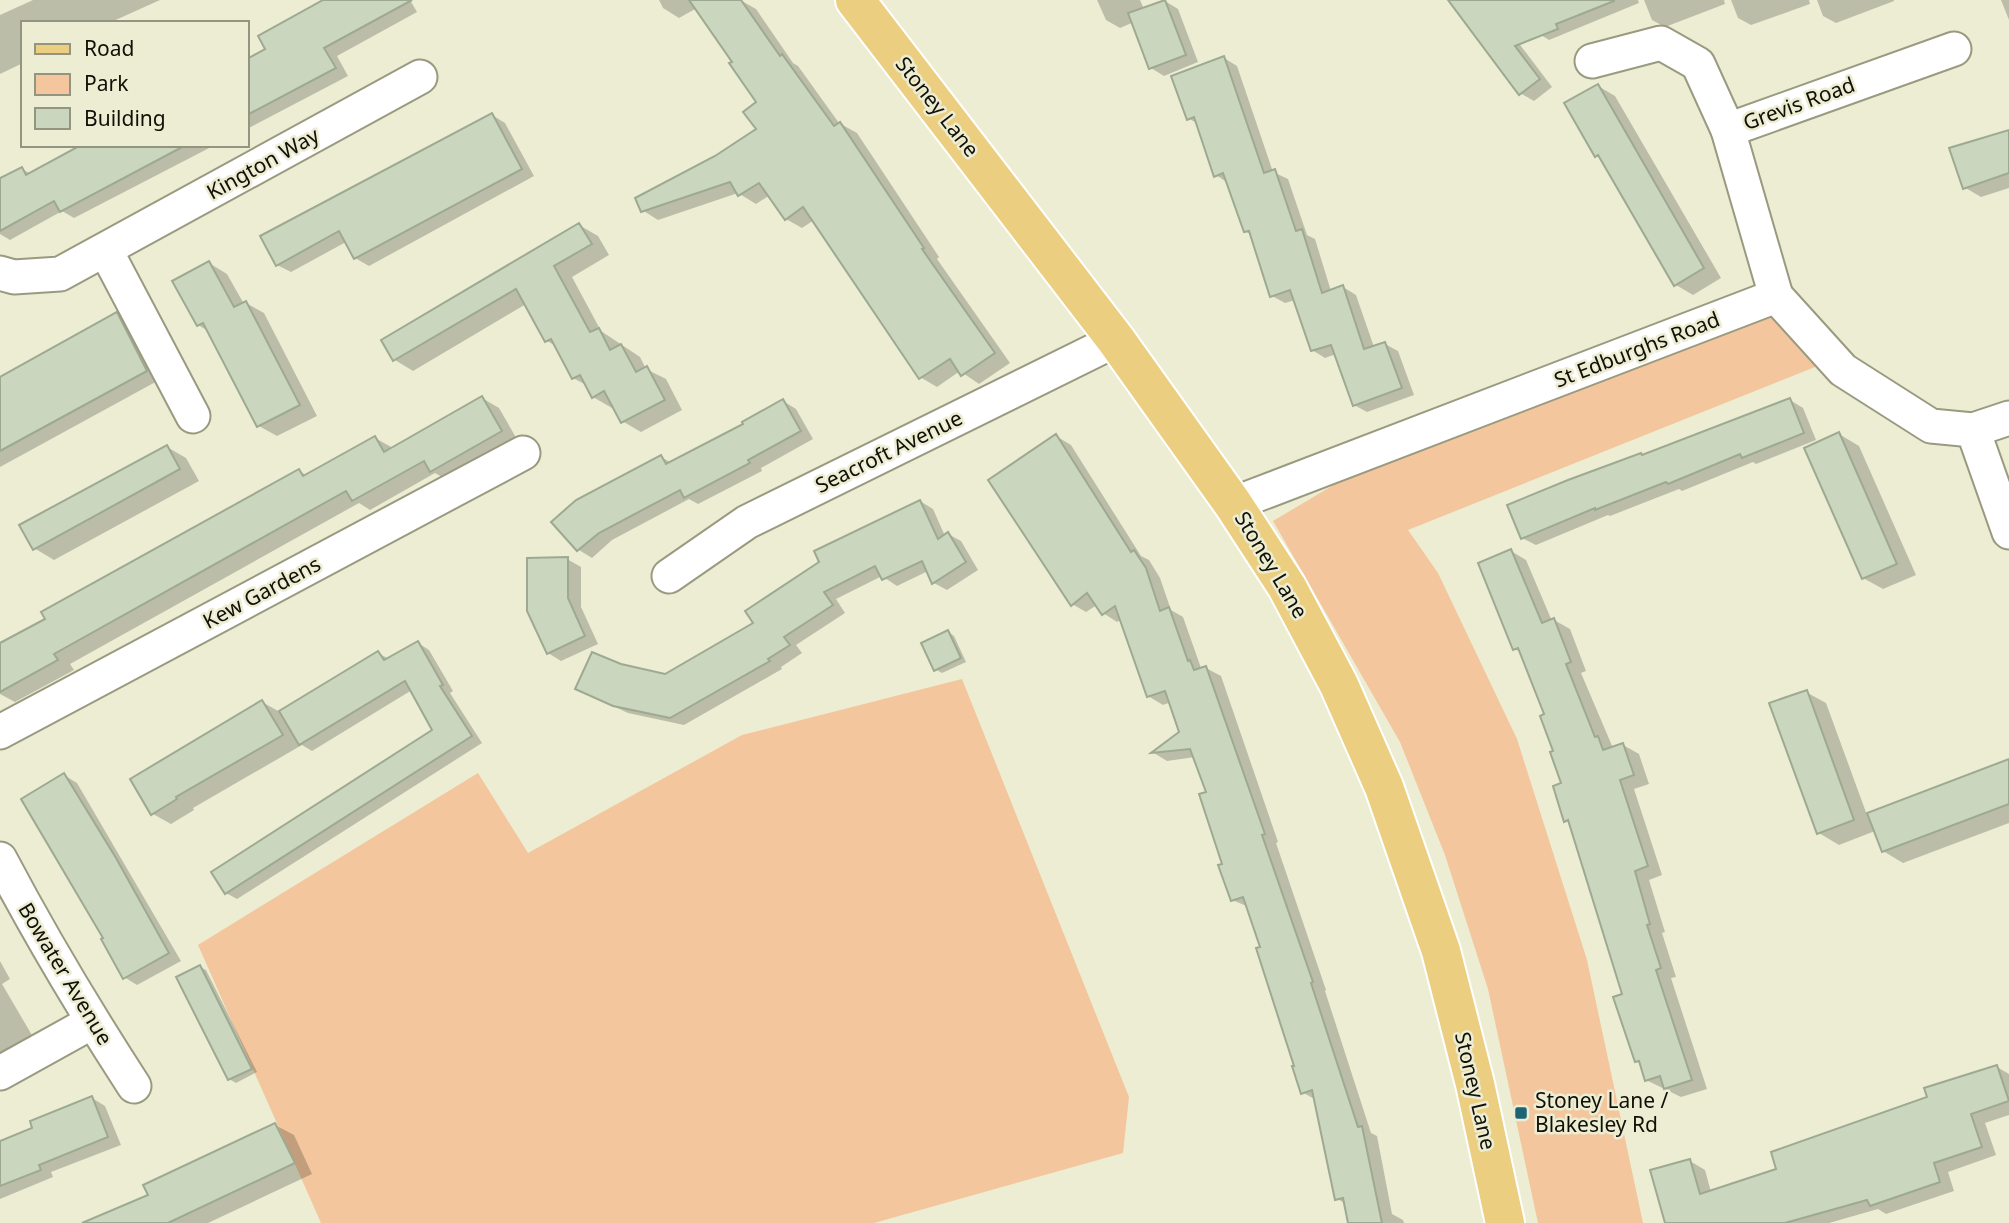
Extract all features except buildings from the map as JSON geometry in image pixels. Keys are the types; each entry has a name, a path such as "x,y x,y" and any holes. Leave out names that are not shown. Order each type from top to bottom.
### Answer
{"main road":[{"name":"Stoney Lane","path":"855,0 1116,340 1233,504 1287,587 1339,685 1384,787 1441,951 1475,1084 1505,1223"}],"street":[{"path":"1592,61 1661,43 1698,64 1728,130"},
{"name":"Grevis Road","path":"1776,296 1728,130 1954,48"},
{"name":"Kington Way","path":"0,273 14,277 60,274 420,77"},
{"path":"106,251 193,416"},
{"path":"1776,296 1843,370 1931,426 1973,430 2009,418"},
{"name":"St Edburghs Road","path":"1233,504 1776,296"},
{"name":"Seacroft Avenue","path":"669,576 747,522 1116,340"},
{"path":"1973,430 2009,532"},
{"name":"Kew Gardens","path":"0,733 523,453"},
{"name":"Bowater Avenue","path":"0,859 92,1022 134,1086"},
{"path":"0,1073 92,1022"}],"green space":[{"path":"1772,313 1820,365 1408,530 1438,573 1517,739 1587,960 1643,1223 1538,1223 1488,989 1445,855 1400,742 1273,521 1337,483"},
{"path":"962,679 1129,1097 1123,1153 874,1223 321,1223 198,945 478,773 528,853 742,735"}],"place":[{"name":"Stoney Lane / Blakesley Rd","path":"1521,1113"}]}
